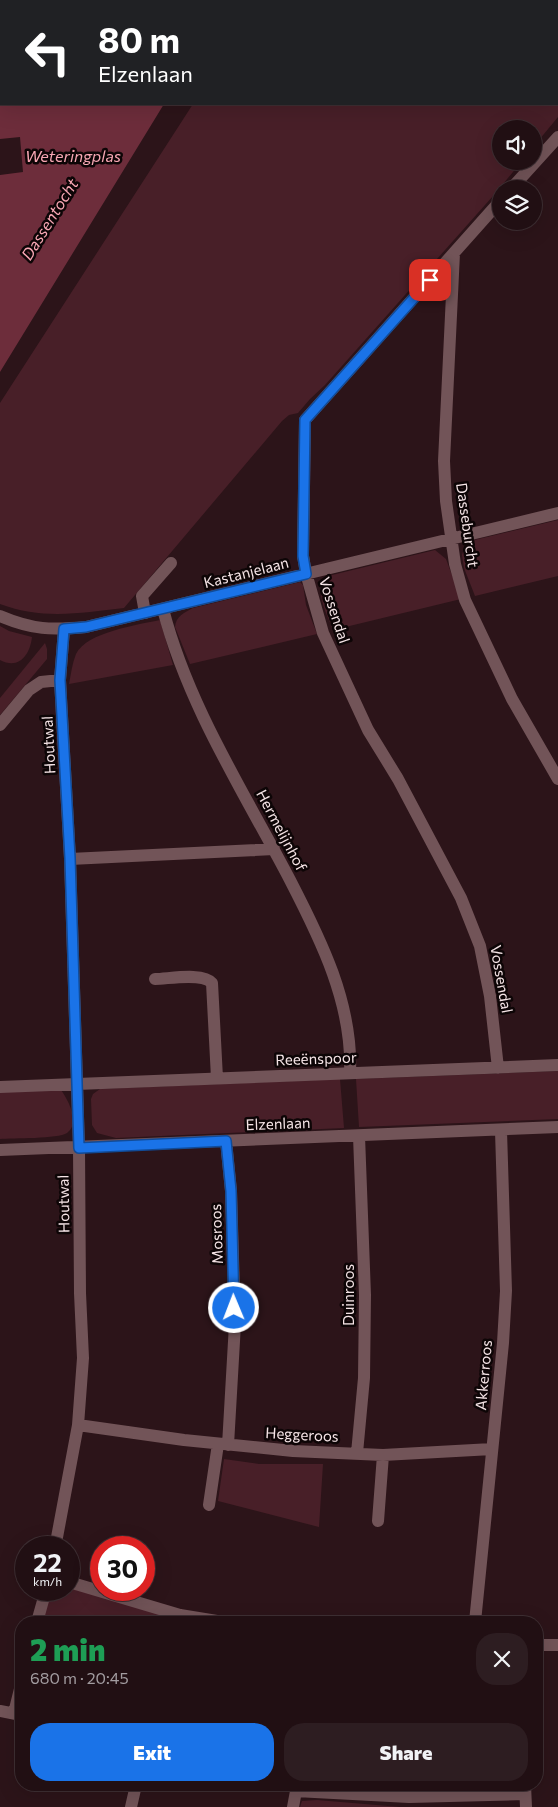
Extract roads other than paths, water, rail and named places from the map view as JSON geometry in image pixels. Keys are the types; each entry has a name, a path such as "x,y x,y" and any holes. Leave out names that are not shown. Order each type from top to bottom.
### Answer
{"street":[{"path":"519,180 558,136"},
{"name":"Vossendal","path":"492,210 305,420 303,548 306,574 323,633 368,730 398,779 462,898 480,946 490,996 498,1068"},
{"name":"Dasseburcht","path":"454,252 444,461 450,538 455,564 466,600 512,699 558,779"},
{"name":"Kastanjelaan","path":"0,616 19,624 52,630 86,627 558,512"},
{"path":"145,613 142,596 171,563"},
{"name":"Hermelijnhof","path":"163,609 181,669 208,727 316,931 344,1009 351,1052 350,1073"},
{"name":"Houtwal","path":"57,1536 78,1425 83,1358 70,858 60,680 64,629"},
{"path":"0,725 29,690 41,682 60,680"},
{"path":"70,858 274,849"},
{"path":"155,979 199,977 205,978 212,983 217,1078"},
{"name":"Reeënspoor","path":"0,1087 558,1065"},
{"name":"Elzenlaan","path":"0,1150 501,1131 558,1127"},
{"name":"Akkerroos","path":"476,1616 503,1343 506,1291 501,1131"},
{"name":"Duinroos","path":"357,1453 364,1378 365,1295 359,1136"},
{"name":"Mosroos","path":"223,1444 235,1324 231,1191 226,1141"},
{"name":"Heggeroos","path":"78,1425 223,1444 293,1450 383,1455 492,1449"},
{"path":"209,1505 223,1444"},
{"path":"378,1521 383,1455"},
{"path":"80,1586 170,1616"},
{"path":"40,1616 43,1601"},
{"path":"543,1645 558,1645"},
{"path":"0,1711 15,1714"},
{"path":"131,1807 135,1791"},
{"path":"293,1807 296,1791 409,1802 525,1795"}],"water":[{"name":"Weteringplas","path":"0,105 163,105 0,372 0,175 23,172 20,137 0,139"}],"water label":[{"name":"Dassentocht","path":"49,219"}]}
